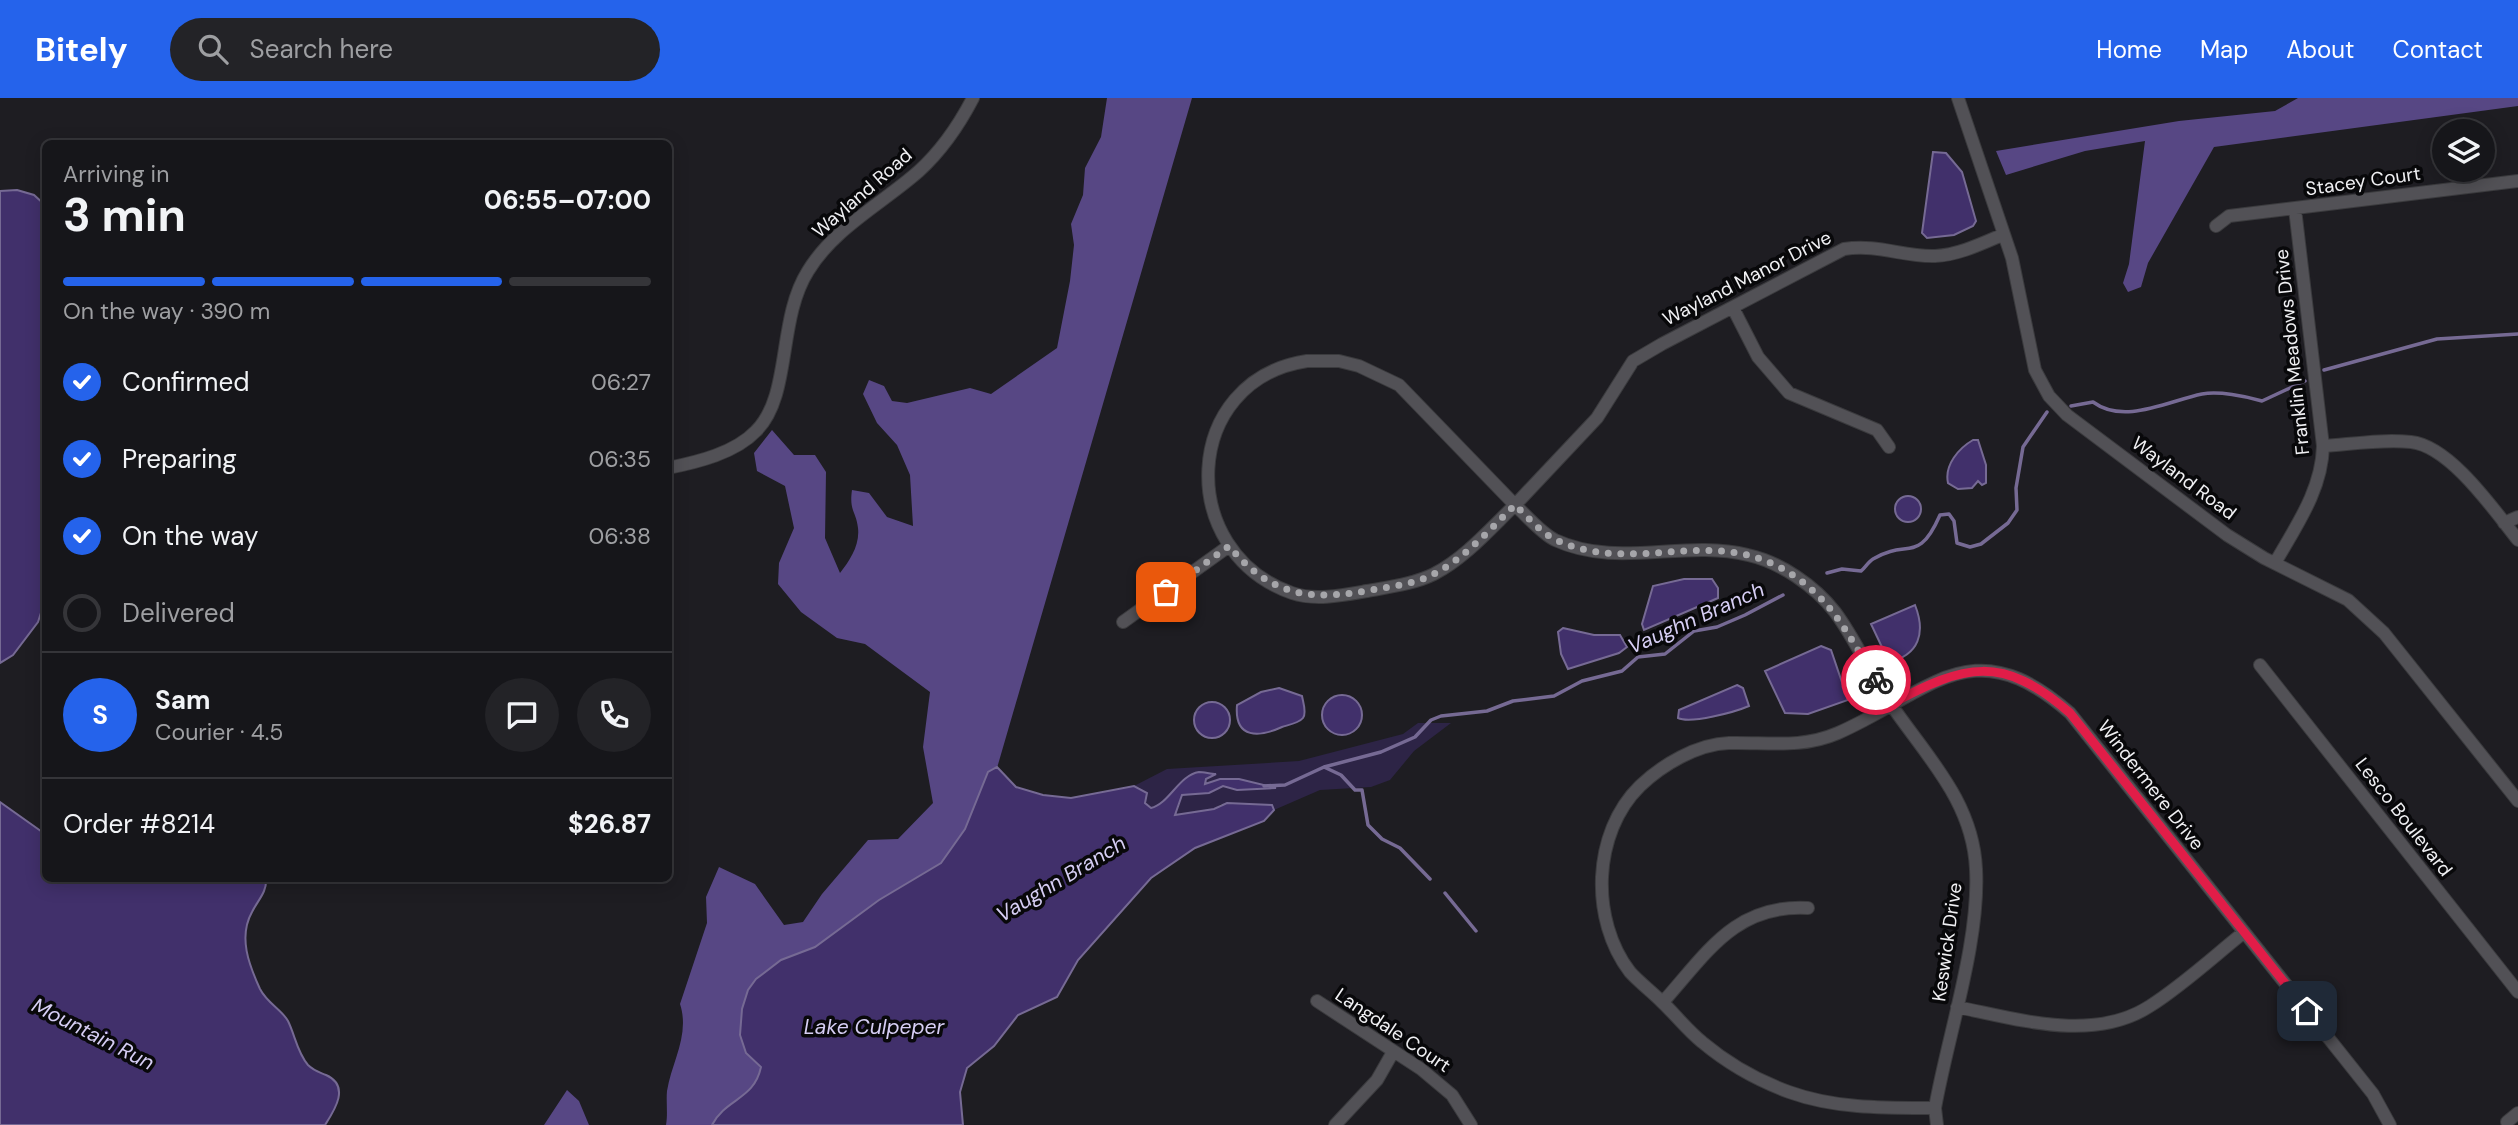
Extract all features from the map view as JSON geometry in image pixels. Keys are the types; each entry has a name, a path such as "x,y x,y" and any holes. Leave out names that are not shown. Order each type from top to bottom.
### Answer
{"street":[{"name":"Wayland Road","path":"672,467 733,448 765,421 777,395 789,315 809,269 825,248 936,154 973,98"},
{"name":"Wayland Road","path":"1959,101 2018,283 2035,370 2049,396 2067,415 2227,535 2274,564 2348,600 2375,622 2518,801"},
{"name":"Stacey Court","path":"2216,226 2230,216 2518,181"},
{"name":"Franklin Meadows Drive","path":"2274,564 2316,488 2322,468 2323,446 2295,209"},
{"name":"Wayland Manor Drive","path":"1229,546 1255,574 1294,594 1348,594 1433,575 1473,545 1579,439 1633,361 1844,249 1868,246 1936,256 1969,249 2002,235"},
{"path":"1732,308 1758,357 1789,393 1877,430 1889,447"},
{"name":"Keswick Drive","path":"1229,546 1216,525 1207,485 1210,448 1216,432 1235,401 1251,385 1270,373 1307,361 1339,361 1359,366 1399,385 1515,505 1553,539 1597,554 1625,555 1715,548 1751,555 1782,569 1810,588 1834,612 1891,704 1956,795 1969,827 1976,867 1975,902 1936,1108 1937,1125"},
{"path":"2323,446 2413,442 2438,452 2460,472 2518,540"},
{"path":"2504,523 2518,517"},
{"path":"1123,622 1229,546"},
{"name":"Lesco Boulevard","path":"2260,665 2518,992"},
{"name":"Windermere Drive","path":"1936,1108 1871,1108 1827,1103 1788,1091 1741,1069 1701,1042 1630,972 1615,945 1604,916 1601,882 1605,849 1615,823 1638,787 1670,763 1695,751 1726,743 1797,745 1822,740 1938,678 1973,671 2013,675 2043,690 2070,713 2373,1094 2390,1125"},
{"path":"1663,1002 1717,942 1741,921 1765,911 1808,908"},
{"path":"1957,1007 2046,1025 2084,1026 2120,1020 2149,1007 2244,933"},
{"name":"Langdale Court","path":"1317,1002 1421,1069 1452,1095 1471,1125"},
{"path":"1335,1125 1377,1080 1393,1052"},
{"path":"2507,1122 2518,1113"}],"shaded area":[{"path":"1107,98 1192,98 997,768 988,772 965,829 941,863 879,900 815,947 760,1062 763,1070 754,1090 717,1125 666,1125 669,1080 682,1037 683,1015 680,1004 707,923 706,897 719,867 755,884 784,925 803,922 822,894 868,840 898,839 933,803 923,747 930,692 865,644 837,638 801,612 778,584 779,563 794,528 785,486 757,471 754,453 772,430 794,455 815,455 826,472 825,538 840,573 851,558 857,540 858,528 851,502 852,490 869,493 887,517 913,526 910,475 897,445 877,423 863,394 869,380 884,386 892,401 907,403 970,388 991,394 1057,348 1070,281 1074,245 1071,224 1083,195 1085,168 1101,137"},
{"path":"2298,98 2518,98 2518,106 2214,147 2148,263 2141,287 2128,292 2123,283 2129,264 2145,141 2085,151 2006,175 1996,151 2179,121 2275,111"},
{"path":"1418,723 1451,723 1414,751 1390,780 1371,787 1320,790 1274,810 1272,805 1221,804 1214,809 1175,815 1182,795 1209,793 1223,786 1237,790 1272,787 1250,781 1220,779 1205,785 1206,779 1214,774 1191,777 1159,805 1151,808 1145,803 1140,788 1134,786 1167,769 1299,761 1403,734"},
{"path":"567,1090 579,1101 589,1125 544,1125"}],"water":[{"path":"1933,152 1946,153 1962,172 1976,221 1973,226 1954,235 1927,238 1922,233"},
{"path":"17,190 34,195 42,202 42,610 38,622 13,655 0,663 0,191"},
{"path":"1973,440 1978,440 1986,465 1986,483 1982,485 1978,481 1972,488 1958,489 1948,483 1948,470 1958,452"},
{"path":"1908,496 1917,500 1921,509 1917,518 1908,522 1899,518 1895,509 1899,500"},
{"path":"1684,579 1712,579 1718,588 1718,598 1644,630 1642,624 1653,586"},
{"path":"1915,605 1920,625 1917,641 1907,654 1889,662 1871,624"},
{"path":"1563,628 1594,635 1620,635 1627,647 1619,653 1568,669 1561,654 1558,632"},
{"path":"1821,646 1831,650 1848,700 1808,714 1785,713 1765,671"},
{"path":"1737,685 1743,688 1749,706 1702,718 1678,718 1679,710"},
{"path":"1279,688 1302,696 1305,710 1303,718 1265,733 1250,733 1244,730 1237,716 1237,705 1261,692"},
{"path":"1342,695 1350,696 1356,701 1361,707 1361,723 1356,729 1350,734 1342,735 1334,734 1328,729 1323,723 1322,715 1323,707 1328,701 1334,696"},
{"path":"1212,702 1224,708 1230,720 1224,732 1212,738 1200,732 1194,720 1200,708"},
{"name":"Lake Culpeper","path":"997,767 1016,787 1043,795 1071,798 1134,786 1147,793 1145,803 1151,808 1163,801 1192,774 1216,774 1206,779 1205,784 1220,779 1239,779 1276,788 1237,790 1223,786 1209,793 1182,795 1175,815 1214,809 1227,803 1272,805 1274,810 1264,821 1195,848 1151,878 1078,960 1057,997 1018,1015 994,1046 967,1068 960,1092 963,1125 712,1125 725,1109 752,1086 761,1067 746,1053 740,1035 742,1009 748,990 756,979 781,960 815,947 879,900 941,863 965,829 988,772"},
{"name":"Mountain Run","path":"0,802 42,832 42,882 266,882 246,931 249,961 263,994 288,1021 304,1060 312,1069 326,1075 338,1085 338,1099 325,1125 0,1125"}],"waterway":[{"name":"Vaughn Branch","path":"2324,370 2437,339 2518,334"},
{"name":"Vaughn Branch","path":"2071,406 2093,402 2105,409 2132,411 2209,393 2232,394 2262,401 2305,381"},
{"name":"Vaughn Branch","path":"1827,573 1842,569 1861,571 1871,560 1885,553 1918,545 1925,540 1940,515 1949,514 1954,521 1957,543 1970,547 1981,544 2008,523 2017,510 2016,488 2023,447 2047,412"},
{"name":"Vaughn Branch","path":"1264,786 1285,785 1324,767 1381,752 1415,737 1431,720 1441,716 1487,711 1513,701 1554,696 1582,681 1622,671 1638,657 1665,654 1694,631 1717,627 1783,595"},
{"path":"1324,767 1341,775 1355,790 1362,790 1368,825 1382,839 1400,848 1430,879"},
{"path":"1445,893 1476,931"}],"way so far":[{"path":"1166,592 1229,546 1255,574 1294,594 1348,594 1396,586 1433,575 1473,545 1515,505 1553,539 1597,554 1625,555 1715,548 1751,555 1782,569 1810,588 1834,612 1876,680"}],"route":[{"path":"1876,680 1891,704 1938,678 1973,671 2013,675 2043,690 2070,713 2307,1011"}]}
